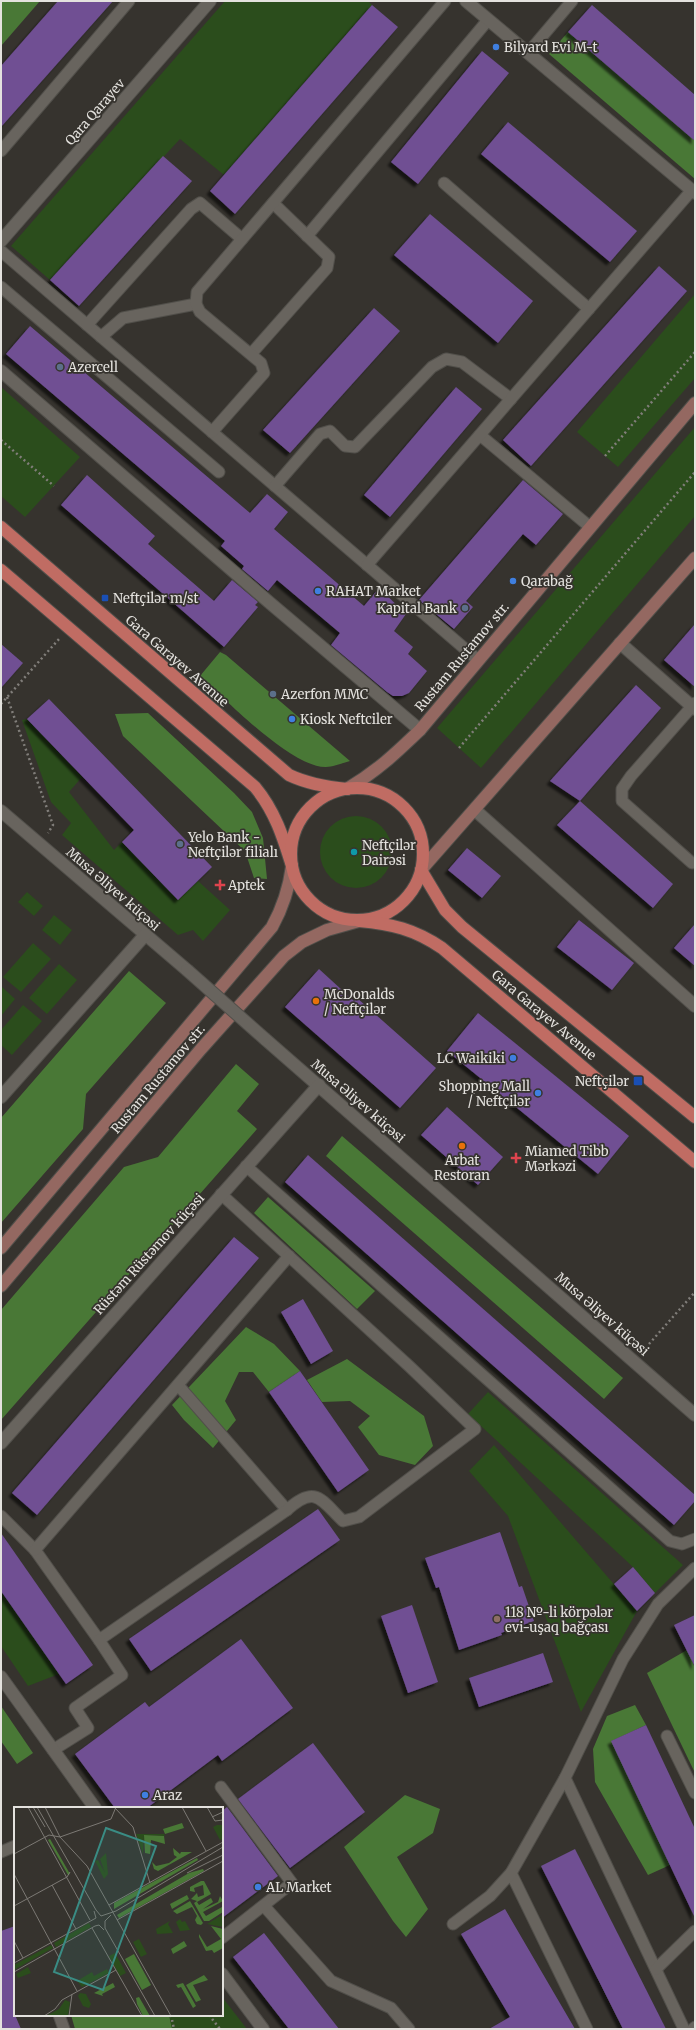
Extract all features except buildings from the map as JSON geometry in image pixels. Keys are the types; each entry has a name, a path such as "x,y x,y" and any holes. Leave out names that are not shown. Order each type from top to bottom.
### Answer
{"main road":[{"name":"Rustam Rustamov str.","path":"347,788 372,774 392,758 420,730 695,403"},
{"name":"Gara Garayev Avenue","path":"1,527 289,775 305,782 317,785 347,788"},
{"path":"421,870 695,558"},
{"path":"1,570 255,787 267,801 277,820 292,866 300,888 315,906 336,917 359,921 381,916 397,908 410,894 421,870 424,851 420,833 412,816 399,803 384,793 366,788 347,788 327,795 310,807 298,824 292,844 292,866"},
{"name":"Rustam Rustamov str.","path":"1,1248 272,927 282,909 289,889 292,866"},
{"name":"Gara Garayev Avenue","path":"421,870 445,910 462,927 695,1118"},
{"name":"Rustam Rustamov str.","path":"1,1286 201,1048 284,956 302,942 327,930 359,921"},
{"name":"Gara Garayev Avenue","path":"359,921 386,924 407,929 425,937 442,948 695,1162"}],"street":[{"name":"Qara Qarayev","path":"1,241 210,1"},
{"path":"466,1 693,192"},
{"path":"1,371 420,730"},
{"path":"620,643 694,706"},
{"path":"475,810 695,1006"},
{"name":"Musa Əliyev küçəsi","path":"1,811 187,970 695,1415"},
{"path":"1,1097 145,934"},
{"name":"Rüstəm Rüstəmov küçəsi","path":"1,1443 319,1085"},
{"path":"1,1677 94,1807"},
{"path":"223,1975 263,2029"}],"lane":[{"path":"1,151 130,1"},
{"path":"212,432 264,373 261,363 200,312 196,304 197,292 445,1"},
{"path":"528,53 572,1"},
{"path":"307,236 488,20"},
{"path":"444,183 589,309"},
{"path":"367,565 589,309 693,192"},
{"path":"87,325 191,209 200,203 242,239"},
{"path":"251,354 327,268 329,257 273,203"},
{"path":"1,251 478,660"},
{"path":"1,287 219,472"},
{"path":"101,337 123,318 196,304"},
{"path":"275,486 320,434 330,431 345,446 355,447 432,367 446,359 462,362 511,399"},
{"path":"480,435 590,527"},
{"path":"692,863 622,801 622,789 631,776 694,706"},
{"path":"246,1166 670,1541 682,1544 695,1539"},
{"path":"99,1640 287,1510 296,1502 312,1496 322,1499 343,1521 359,1517 475,1429 221,1194"},
{"path":"35,1550 289,1256"},
{"path":"178,1385 287,1510"},
{"path":"1,1516 35,1550 122,1675 75,1708 88,1728 54,1750"},
{"path":"453,1924 490,1896 512,1873 565,1778 622,1659 658,1604 695,1568"},
{"path":"667,1736 695,1793"},
{"path":"565,1778 684,2029"},
{"path":"221,1787 292,1883 223,1937"},
{"path":"512,1873 587,2029"},
{"path":"264,1906 331,1981 391,2008 409,2029"},
{"path":"656,1969 695,1931"},
{"path":"59,2016 64,2029"}],"path":[{"path":"605,456 695,352"},
{"path":"1,440 54,486"},
{"path":"459,748 695,472"},
{"path":"1,704 68,628"},
{"path":"7,697 53,825 40,844"},
{"path":"649,1344 695,1292"},
{"path":"171,2016 174,2029"},
{"path":"210,2016 220,2029"}],"green space":[{"path":"1,1 40,1 1,46"},
{"path":"225,1 368,1 372,5 224,175 180,139 50,280 11,246"},
{"path":"568,32 695,141 695,179 549,54"},
{"path":"695,294 695,378 618,467 577,432"},
{"path":"1,387 80,457 25,517 1,496"},
{"path":"695,427 695,516 481,768 437,728"},
{"path":"220,652 226,655 350,761 329,767 312,764 296,757 278,745 242,716 200,676"},
{"path":"148,713 234,793 252,812 263,838 267,879 254,878 245,851 123,736 115,714"},
{"path":"27,719 82,777 69,792 114,850 122,842 178,900 198,881 230,910 203,941 193,930 178,935 62,835 71,823 51,802 22,720"},
{"path":"356,816 376,822 386,832 392,852 386,872 376,882 356,888 336,882 326,872 320,852 326,832 336,822"},
{"path":"27,892 43,906 34,916 18,902"},
{"path":"54,915 72,930 60,945 42,930"},
{"path":"33,943 51,959 21,992 3,977"},
{"path":"59,964 77,980 47,1014 29,998"},
{"path":"129,971 166,1003 86,1094 83,1129 1,1223 1,1118"},
{"path":"1,986 15,999 1,1016"},
{"path":"23,1005 42,1021 12,1055 1,1045 1,1030"},
{"path":"236,1064 259,1084 237,1111 257,1129 1,1420 1,1310 124,1167 158,1157"},
{"path":"342,1136 623,1378 604,1399 326,1156"},
{"path":"268,1197 375,1291 357,1309 254,1213"},
{"path":"246,1327 274,1344 300,1371 269,1392 253,1372 239,1372 225,1401 236,1420 213,1448 184,1420 172,1405"},
{"path":"347,1359 424,1416 433,1446 415,1465 379,1455 358,1427 370,1416 350,1401 322,1402 307,1380"},
{"path":"488,1392 683,1565 655,1593 633,1567 468,1414"},
{"path":"494,1445 637,1611 581,1712 508,1516 469,1471"},
{"path":"1,1591 59,1674 28,1686 1,1646"},
{"path":"687,1650 695,1668 695,1773 647,1673"},
{"path":"635,1705 646,1725 612,1741 670,1865 648,1875 595,1782 593,1749 607,1716"},
{"path":"1,1706 33,1753 17,1764 1,1741"},
{"path":"405,1795 440,1809 433,1833 397,1857 428,1909 406,1937 393,1921 344,1847"},
{"path":"223,1998 247,2029 172,2029 169,2016 223,2016"},
{"path":"71,2016 169,2016 172,2029 75,2029"}],"place":[{"name":"Bilyard Evi M-t","path":"496,47"},
{"name":"Azercell","path":"60,367"},
{"name":"Qarabağ","path":"513,581"},
{"name":"RAHAT Market","path":"318,591"},
{"name":"Neftçilər m/st","path":"105,598"},
{"name":"Kapital Bank","path":"465,608"},
{"name":"Azerfon MMC","path":"273,694"},
{"name":"Kiosk Neftciler","path":"292,719"},
{"name":"Yelo Bank - Neftçilər filialı","path":"180,844"},
{"name":"Neftçilər Dairəsi","path":"354,852"},
{"name":"Aptek","path":"220,885"},
{"name":"McDonalds / Neftçilәr","path":"316,1001"},
{"name":"LC Waikiki","path":"513,1058"},
{"name":"Neftçilər","path":"638,1081"},
{"name":"Shopping Mall / Neftçilәr","path":"538,1093"},
{"name":"Arbat Restoran","path":"462,1146"},
{"name":"Miamed Tibb Mərkəzi","path":"516,1158"},
{"name":"118 №-li körpələr evi-uşaq bağçası","path":"497,1619"},
{"name":"Araz","path":"145,1795"},
{"name":"AL Market","path":"258,1887"}]}
